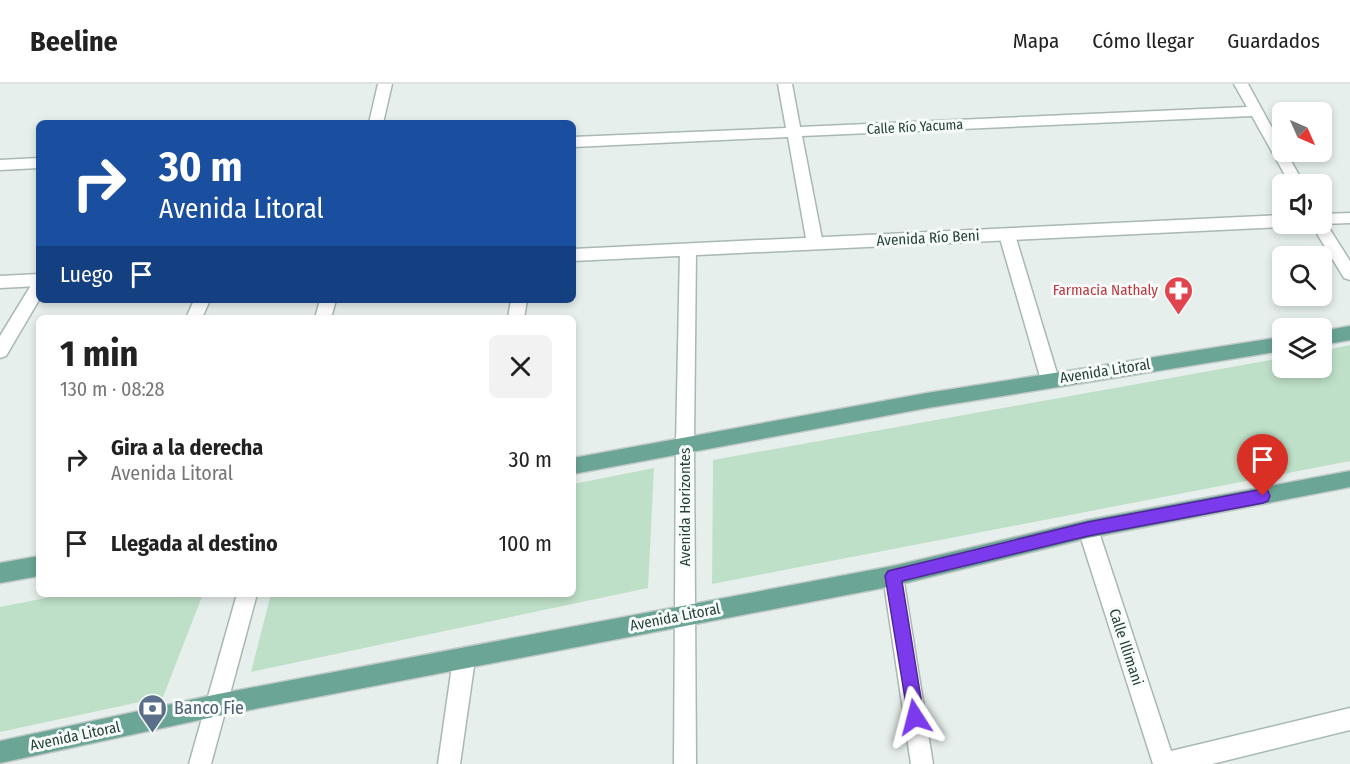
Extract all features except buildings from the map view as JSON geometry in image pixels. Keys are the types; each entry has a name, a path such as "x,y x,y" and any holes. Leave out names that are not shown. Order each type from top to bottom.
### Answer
{"main road":[{"path":"1332,336 1350,333"},
{"name":"Avenida Litoral","path":"576,465 1050,380 1272,346"},
{"name":"Avenida Litoral","path":"0,752 218,705 893,576 1088,529 1350,480"},
{"path":"0,573 36,567"}],"street":[{"path":"377,120 385,84"},
{"path":"785,84 816,244"},
{"path":"1241,84 1292,174"},
{"name":"Calle Río Yacuma","path":"576,142 1257,111"},
{"path":"0,165 36,163"},
{"path":"1332,219 1350,218"},
{"name":"Avenida Río Beni","path":"576,255 1272,222"},
{"path":"1325,234 1350,274"},
{"path":"1007,235 1050,380"},
{"name":"Avenida Horizontes","path":"686,764 685,444 688,250"},
{"path":"0,282 36,280"},
{"path":"0,351 36,291"},
{"name":"Calle Illimani","path":"1088,529 1165,764"},
{"path":"893,576 922,764"},
{"path":"200,764 247,597"},
{"path":"449,764 464,659"},
{"path":"1165,764 1350,719"}],"green space":[{"path":"1350,345 1350,461 712,584 713,460 1272,360 1272,378 1332,378 1332,349"},
{"path":"654,468 648,588 251,672 270,597 576,597 576,483"},
{"path":"51,597 202,597 163,697 0,732 0,607"}],"place":[{"name":"Farmacia Nathaly","path":"1179,316"},
{"name":"Banco Fie","path":"153,734"}],"route":[{"path":"915,717 893,576 1088,529 1263,496"}]}
